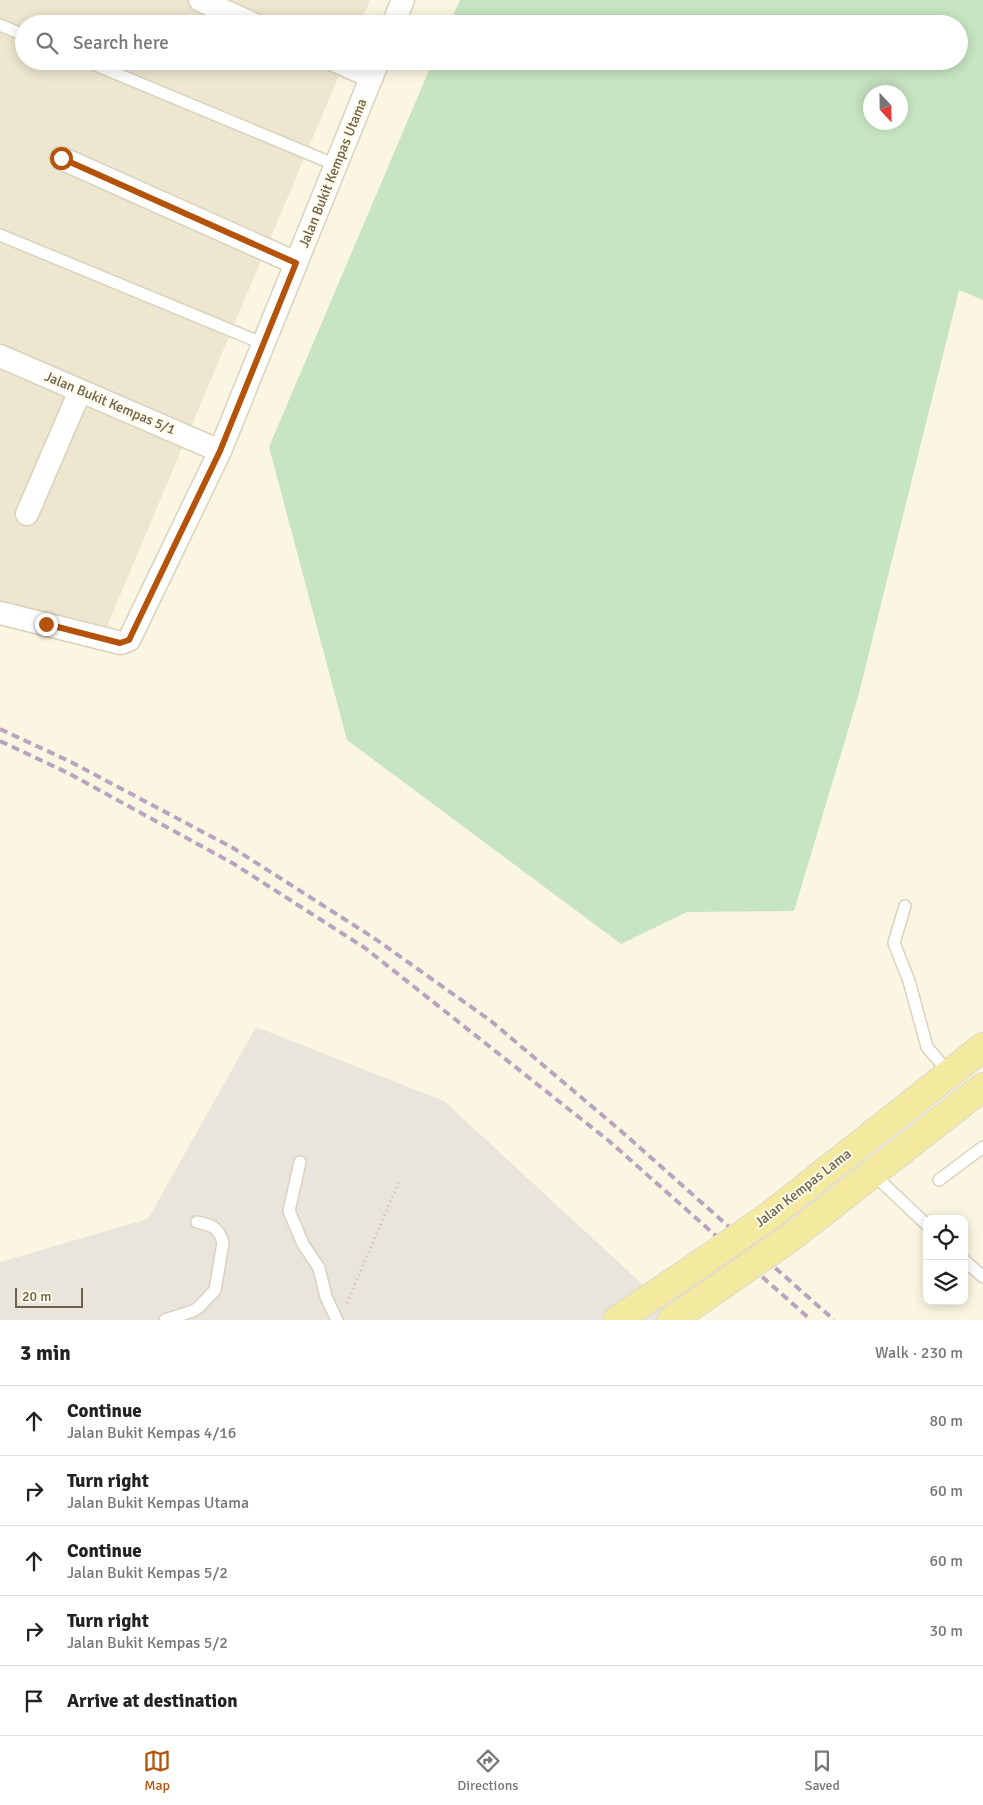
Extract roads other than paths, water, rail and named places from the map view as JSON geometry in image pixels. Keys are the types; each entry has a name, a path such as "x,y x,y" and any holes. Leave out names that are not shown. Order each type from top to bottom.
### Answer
{"main road":[{"name":"Jalan Kempas Lama","path":"616,1320 772,1214 983,1047"},
{"path":"672,1320 790,1238 983,1088"}],"street":[{"path":"200,0 233,15"},
{"path":"397,15 403,0"},
{"name":"Jalan Bukit Kempas Utama","path":"0,613 120,643 129,640 220,451 375,70"},
{"path":"61,158 296,263"},
{"name":"Jalan Bukit Kempas 5/1","path":"0,356 220,451"},
{"path":"27,514 80,390"}],"lane":[{"path":"0,26 15,32"},
{"path":"108,70 336,165"},
{"path":"0,235 264,344"},
{"path":"905,906 894,943 908,981 927,1047 949,1073"},
{"path":"939,1180 983,1148"},
{"path":"300,1162 289,1211 303,1244 319,1268 326,1297 340,1316"},
{"path":"872,1173 923,1221"},
{"path":"165,1320 193,1311 215,1290 223,1243 218,1230 210,1225 196,1222"},
{"path":"968,1264 983,1277"}],"railway":[{"path":"0,729 71,762 233,848 374,938 491,1021 621,1131 834,1320"},
{"path":"0,741 68,773 234,864 365,948 609,1141 811,1320"}]}
